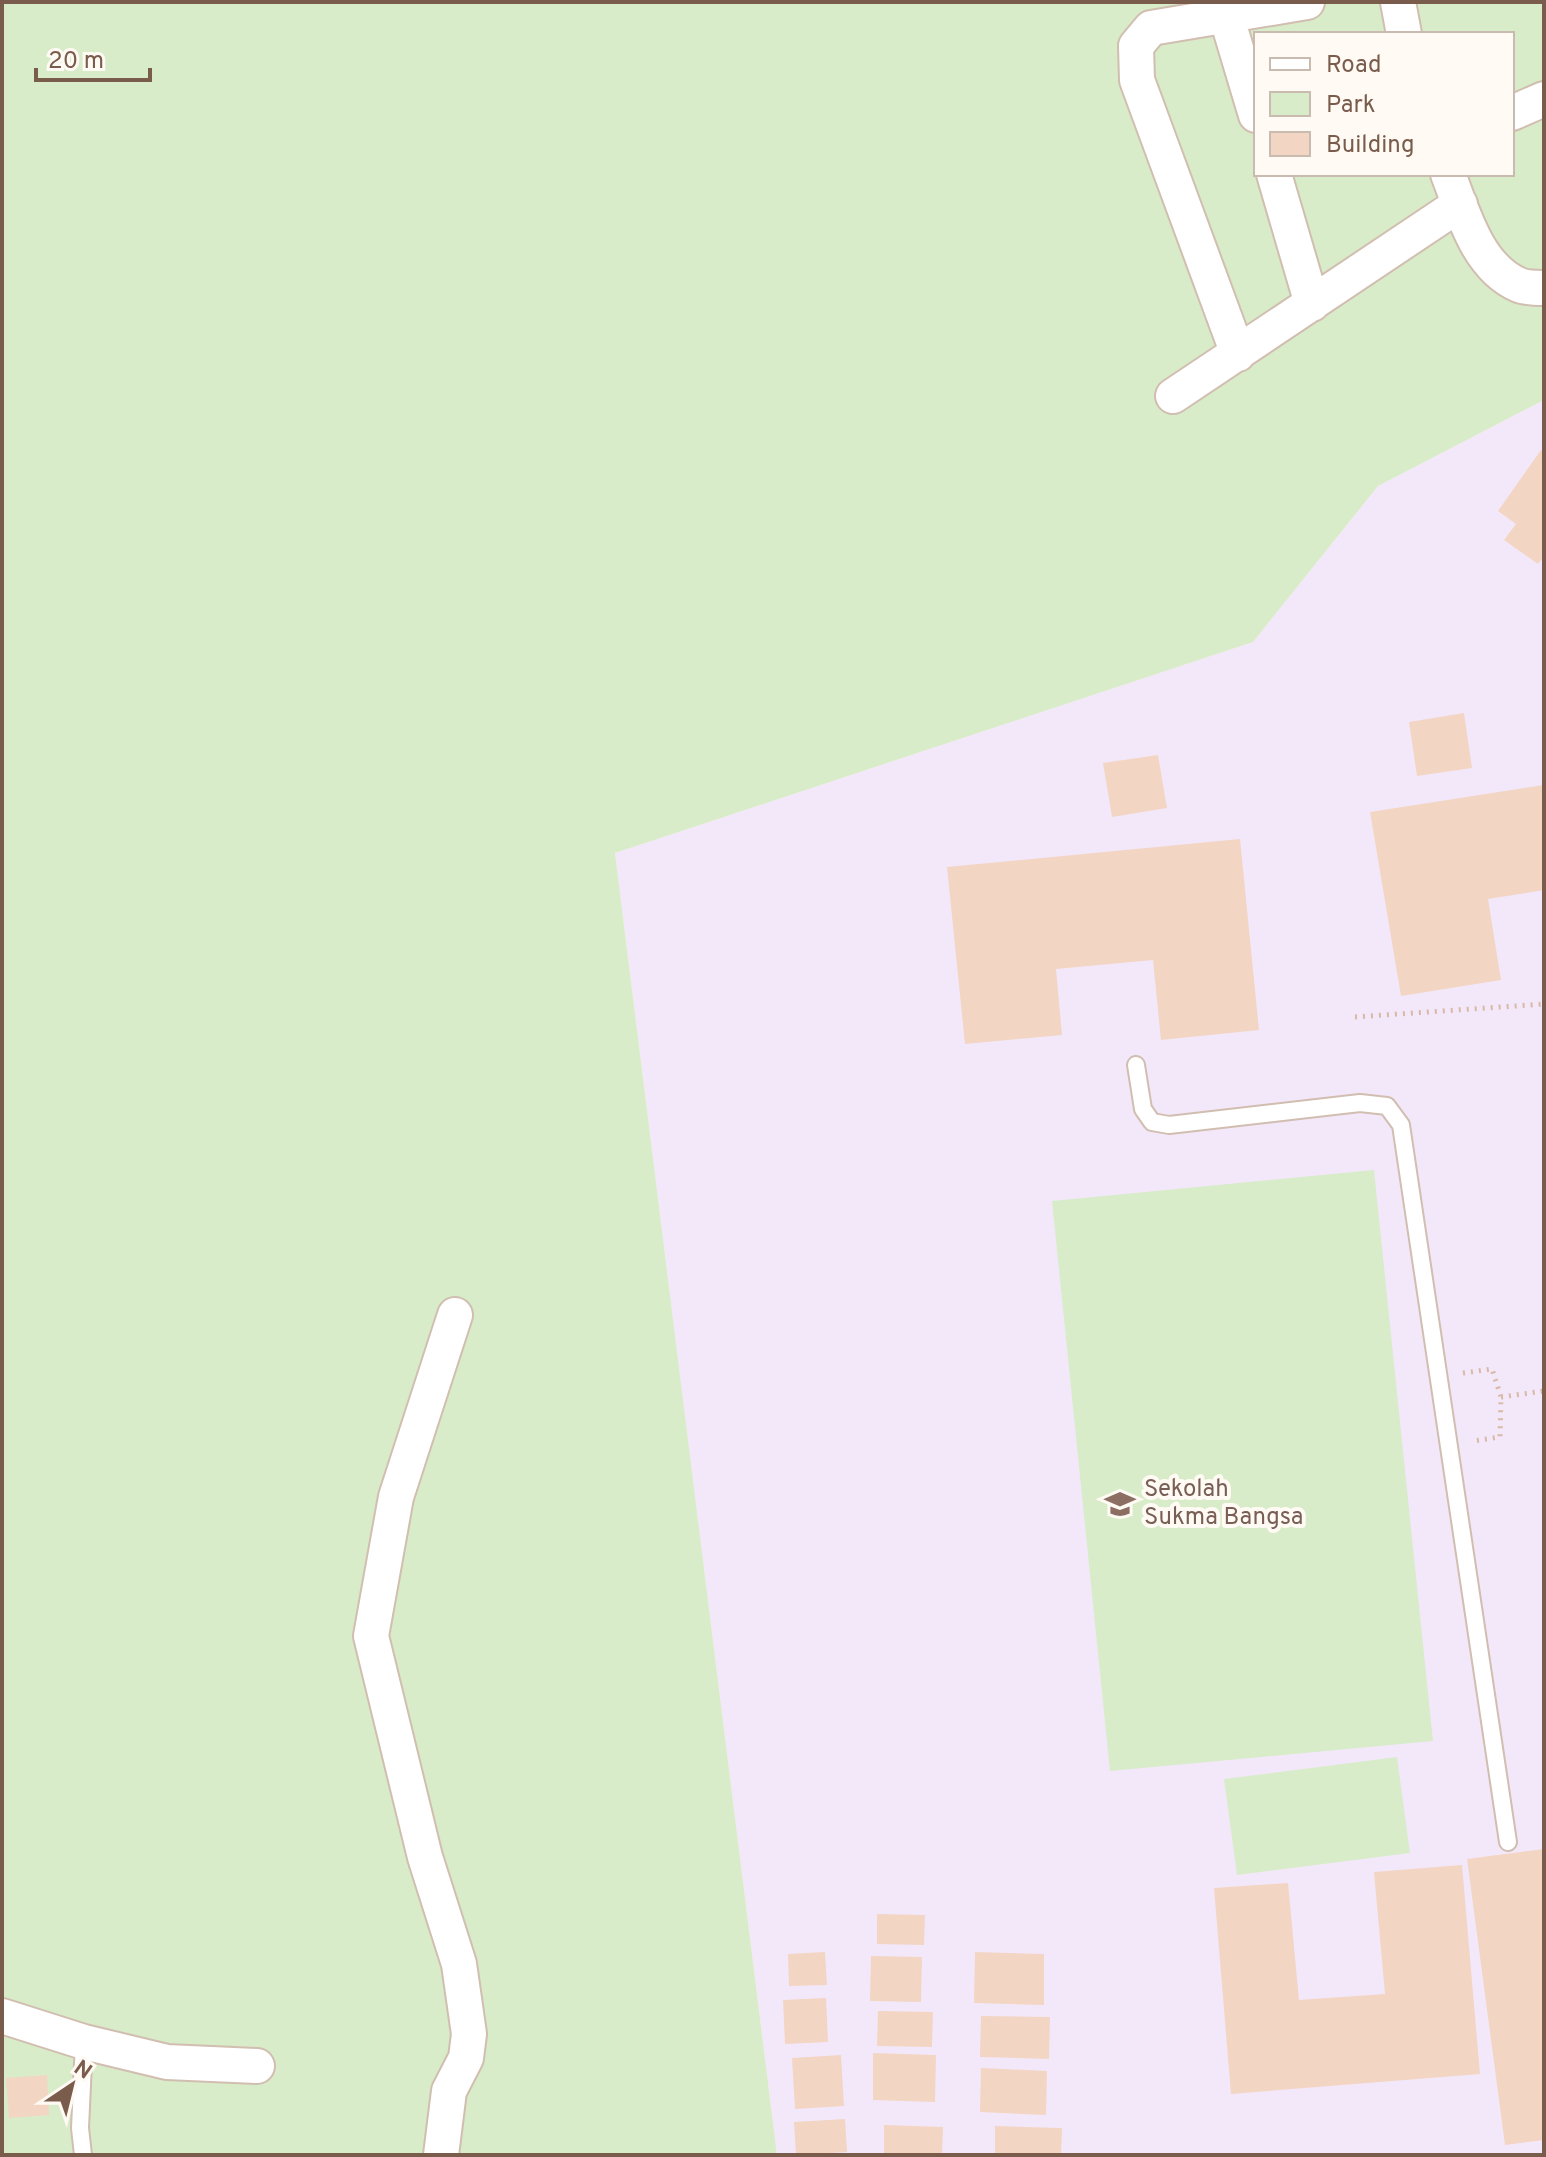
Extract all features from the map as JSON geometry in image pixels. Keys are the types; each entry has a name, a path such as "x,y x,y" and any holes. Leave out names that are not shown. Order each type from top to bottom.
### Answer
{"street":[{"path":"1238,354 1137,80 1136,46 1151,28 1307,2"},
{"path":"1398,2 1404,32"},
{"path":"1226,15 1254,108"},
{"path":"1514,112 1544,99"},
{"path":"1275,176 1312,304"},
{"path":"1173,396 1312,304 1454,189 1474,239 1497,270 1520,286 1544,288"},
{"path":"441,2155 449,2091 466,2058 469,2034 459,1964 425,1857 371,1636 396,1497 455,1315"},
{"path":"2,2016 84,2042 167,2062 257,2066"}],"lane":[{"path":"1136,1065 1143,1109 1152,1122 1169,1125 1360,1103 1387,1106 1401,1125 1508,1842"},
{"path":"83,2155 80,2128 84,2042"}],"path":[{"path":"1355,1017 1544,1004"},
{"path":"1492,1369 1501,1397 1500,1437"},
{"path":"1501,1397 1544,1391"}],"shaded area":[{"name":"Sekolah Sukma Bangsa","path":"1544,400 1544,2155 777,2155 615,853 1253,642 1378,486"}],"green space":[{"path":"2,2 1544,2 1544,400 1378,486 1253,642 615,853 777,2155 2,2155"},
{"path":"1374,1170 1433,1741 1110,1771 1052,1201"},
{"path":"1397,1757 1410,1853 1237,1875 1224,1779"}],"building":[{"path":"1541,450 1544,452 1544,556 1538,564 1504,540 1516,524 1498,511"},
{"path":"1464,713 1472,768 1417,776 1409,722"},
{"path":"1158,755 1167,808 1112,817 1103,763"},
{"path":"1544,785 1544,890 1488,899 1501,980 1401,996 1370,812"},
{"path":"1240,839 1259,1030 1161,1040 1153,960 1056,969 1062,1035 965,1044 947,867"},
{"path":"1544,1849 1544,2140 1505,2145 1467,1859"},
{"path":"1462,1865 1480,2074 1231,2094 1214,1888 1288,1883 1299,2000 1385,1994 1374,1872"},
{"path":"877,1914 925,1915 924,1945 877,1944"},
{"path":"825,1952 827,1985 789,1986 788,1954"},
{"path":"975,1952 1044,1954 1044,2005 974,2003"},
{"path":"871,1956 922,1957 921,2002 870,2001"},
{"path":"826,1998 828,2042 785,2044 783,2000"},
{"path":"878,2011 933,2012 932,2047 877,2046"},
{"path":"981,2016 1050,2017 1049,2059 980,2057"},
{"path":"873,2053 936,2055 935,2102 873,2100"},
{"path":"841,2055 844,2106 795,2109 792,2058"},
{"path":"981,2068 1047,2071 1046,2115 980,2112"},
{"path":"47,2075 49,2115 9,2118 6,2078"},
{"path":"845,2119 847,2152 796,2155 794,2122"},
{"path":"884,2125 943,2127 942,2155 884,2155"},
{"path":"995,2126 1062,2128 1061,2155 995,2155"}],"place":[{"name":"Sekolah Sukma Bangsa","path":"1120,1504"}]}
